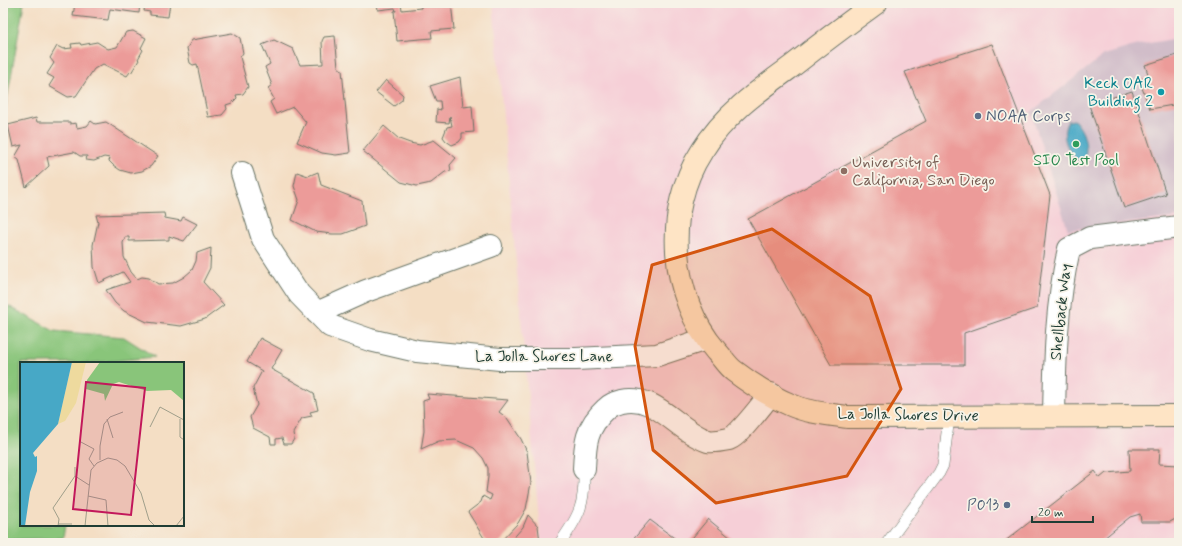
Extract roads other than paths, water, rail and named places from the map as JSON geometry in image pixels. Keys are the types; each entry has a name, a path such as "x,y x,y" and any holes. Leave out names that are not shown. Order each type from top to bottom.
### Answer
{"main road":[{"name":"La Jolla Shores Drive","path":"876,3 737,107 702,151 686,184 677,224 678,272 690,309 706,339 733,370 771,394 792,405 810,411 847,417 1179,416"}],"street":[{"name":"La Jolla Shores Lane","path":"242,173 264,239 299,294 330,326 370,340 418,351 500,359 576,359 657,355 706,339"},
{"name":"Shellback Way","path":"1054,416 1057,327 1061,284 1069,249 1090,238 1179,226"},
{"path":"317,313 366,291 491,246"},
{"path":"584,470 585,441 596,418 611,404 633,398 652,405 684,428 709,442 730,438 746,424 771,394"}],"lane":[{"path":"887,543 943,465 949,416"},
{"path":"560,543 580,513 585,492 584,470"}],"water":[{"name":"SIO Test Pool","path":"1074,120 1083,133 1086,148 1085,158 1079,161 1068,148 1065,137 1068,121"}],"place":[{"name":"Keck OAR Building 2","path":"1161,92"},
{"name":"NOAA Corps","path":"978,116"},
{"name":"SIO Test Pool","path":"1076,144"},
{"name":"University of California, San Diego","path":"844,171"},
{"name":"P013","path":"1007,505"}]}
